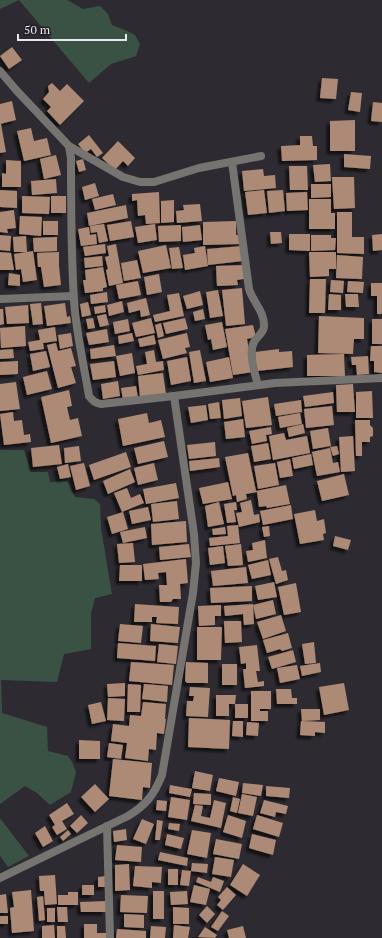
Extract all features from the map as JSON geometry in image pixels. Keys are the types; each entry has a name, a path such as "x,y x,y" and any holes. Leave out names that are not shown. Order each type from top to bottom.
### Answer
{"street":[{"path":"0,71 69,146 123,177 140,182 154,182 199,168 261,156"},
{"path":"69,146 72,158 71,239 73,296 77,329 89,396 96,403 101,404 291,382 382,378"},
{"path":"232,162 249,289 251,296 260,310 264,326 263,331 255,341 252,349 258,385"},
{"path":"0,299 73,296"},
{"path":"0,878 139,809 157,788 162,775 193,593 196,563 194,534 174,396"},
{"path":"107,826 110,938"}],"green space":[{"path":"0,0 19,0 0,9"},
{"path":"19,0 67,0 83,9 100,6 108,14 112,25 135,35 140,44 136,56 111,64 89,83"},
{"path":"0,450 24,450 31,472 48,472 50,482 67,481 75,497 94,499 100,504 101,528 112,594 95,598 91,613 91,649 64,654 57,682 1,680 2,713 47,727 48,751 68,756 76,772 71,792 50,805 37,793 25,786 0,804"},
{"path":"0,818 29,856 8,867 0,856"}],"building":[{"path":"12,47 22,60 9,69 0,56"},
{"path":"322,78 338,79 336,99 320,98"},
{"path":"52,83 60,91 67,84 84,101 60,125 47,111 51,107 43,99 49,92 48,86"},
{"path":"351,92 362,93 360,112 348,110"},
{"path":"12,101 16,120 0,124 0,104"},
{"path":"373,102 382,103 382,122 371,121"},
{"path":"355,120 355,151 330,151 330,121"},
{"path":"0,124 6,152 0,153"},
{"path":"31,128 34,141 47,138 51,155 24,161 17,131"},
{"path":"89,135 103,153 97,157 91,149 85,153 78,144"},
{"path":"300,136 312,136 313,146 317,146 317,160 282,161 281,146 300,145"},
{"path":"118,141 135,158 128,166 123,161 115,170 102,158"},
{"path":"344,154 371,156 370,169 344,167"},
{"path":"56,155 61,175 44,179 40,159"},
{"path":"83,159 86,170 79,172 76,161"},
{"path":"6,160 21,161 21,187 2,187 2,173 6,174"},
{"path":"330,164 331,181 315,182 313,165"},
{"path":"289,166 307,166 308,190 290,190"},
{"path":"263,169 264,176 275,175 276,188 244,191 242,171"},
{"path":"332,177 354,177 355,208 334,209"},
{"path":"56,179 57,193 32,195 31,181"},
{"path":"95,183 99,196 85,200 82,187"},
{"path":"311,184 331,184 331,197 311,198"},
{"path":"0,190 17,191 17,208 0,207"},
{"path":"264,190 267,213 248,215 245,192"},
{"path":"283,190 285,211 269,213 267,191"},
{"path":"159,192 160,223 146,224 145,215 138,216 137,200 132,201 132,194"},
{"path":"307,192 308,210 287,211 286,193"},
{"path":"113,194 116,205 95,210 92,199"},
{"path":"22,196 50,197 49,214 22,213"},
{"path":"51,196 66,196 66,213 51,213"},
{"path":"309,199 331,199 331,213 335,213 335,229 309,229"},
{"path":"174,200 174,222 161,223 161,201"},
{"path":"200,204 202,221 177,223 176,211 184,210 183,205"},
{"path":"126,205 128,218 89,226 87,213"},
{"path":"14,210 16,228 7,229 8,233 0,232 0,212"},
{"path":"337,212 352,212 352,237 364,237 364,254 337,253"},
{"path":"20,216 42,217 41,236 19,234"},
{"path":"43,221 58,221 58,235 43,235"},
{"path":"131,221 134,237 110,241 107,225"},
{"path":"236,221 236,235 240,235 240,244 203,245 203,222"},
{"path":"104,224 108,241 99,243 97,232 91,233 90,226"},
{"path":"155,224 157,240 138,243 135,227"},
{"path":"181,225 181,241 159,242 158,226"},
{"path":"200,225 202,240 183,242 182,227"},
{"path":"89,227 90,235 96,234 97,244 81,246 78,229"},
{"path":"270,232 281,232 282,243 271,244"},
{"path":"289,234 310,234 310,251 289,250"},
{"path":"382,234 382,250 373,251 372,235"},
{"path":"0,235 11,236 10,251 0,250"},
{"path":"311,235 331,235 331,238 336,238 335,250 311,251"},
{"path":"26,236 27,252 14,252 13,237"},
{"path":"57,237 57,251 34,252 33,238"},
{"path":"105,244 106,253 85,256 83,247"},
{"path":"116,244 123,283 109,286 106,270 108,269 105,257 109,256 107,246"},
{"path":"166,245 171,268 143,273 138,251"},
{"path":"205,246 208,266 185,270 183,255 195,253 194,248"},
{"path":"242,246 243,261 208,265 207,249"},
{"path":"179,247 183,268 172,269 169,248"},
{"path":"33,251 37,280 23,282 21,269 16,270 14,254"},
{"path":"0,252 11,253 14,270 0,270"},
{"path":"59,252 61,285 44,287 41,267 38,267 37,253"},
{"path":"309,252 336,252 336,269 329,269 329,276 310,277"},
{"path":"337,255 363,257 362,279 336,278"},
{"path":"102,256 103,266 85,268 84,258"},
{"path":"137,260 141,278 124,281 121,263"},
{"path":"243,265 244,279 237,280 238,285 217,286 216,266"},
{"path":"103,267 107,287 103,288 103,291 85,293 83,280 86,280 85,270"},
{"path":"9,273 20,275 20,286 8,285"},
{"path":"159,274 162,292 147,295 144,277"},
{"path":"310,279 326,279 325,313 309,313"},
{"path":"331,280 344,281 343,293 330,292"},
{"path":"138,281 141,295 119,299 116,285"},
{"path":"348,281 364,282 363,293 347,292"},
{"path":"371,283 382,283 382,314 377,314 377,296 371,296"},
{"path":"242,288 245,324 226,326 222,290"},
{"path":"218,290 223,316 210,318 206,292"},
{"path":"200,291 203,305 187,309 183,296"},
{"path":"107,292 108,302 91,304 90,295"},
{"path":"179,293 184,316 155,322 153,315 170,311 167,295"},
{"path":"329,294 341,295 341,310 328,310"},
{"path":"345,294 358,294 359,307 346,307"},
{"path":"146,298 150,315 141,317 140,310 129,313 127,303"},
{"path":"122,301 124,312 109,316 107,305"},
{"path":"88,302 91,315 82,317 80,304"},
{"path":"41,303 43,324 33,325 30,304"},
{"path":"65,303 67,317 70,316 71,323 47,326 44,306"},
{"path":"28,305 29,323 7,324 5,307"},
{"path":"105,305 106,312 95,314 94,307"},
{"path":"0,309 3,309 4,324 0,325"},
{"path":"203,309 205,319 195,321 193,312"},
{"path":"106,314 109,325 100,327 97,316"},
{"path":"319,316 364,318 364,339 354,339 353,354 318,353"},
{"path":"93,318 95,328 88,329 86,319"},
{"path":"151,318 155,333 136,337 132,323"},
{"path":"185,318 188,329 166,334 163,323"},
{"path":"128,319 130,331 115,334 113,322"},
{"path":"372,319 382,319 382,344 372,344"},
{"path":"222,322 227,347 213,350 211,339 208,340 205,325"},
{"path":"161,323 164,336 158,338 155,325"},
{"path":"253,325 256,337 247,339 253,372 233,375 225,329"},
{"path":"25,326 26,346 1,348 0,328"},
{"path":"55,327 57,341 43,343 44,349 30,351 28,342 40,340 38,330"},
{"path":"107,329 109,342 89,345 86,333"},
{"path":"71,333 73,346 60,349 58,335"},
{"path":"132,333 134,341 119,344 118,336"},
{"path":"187,333 190,347 185,348 187,353 163,359 158,340"},
{"path":"154,335 156,344 140,347 138,339"},
{"path":"56,343 58,351 71,348 76,366 71,367 76,383 58,388 47,345"},
{"path":"114,345 116,356 91,359 90,349"},
{"path":"371,346 382,346 382,373 374,372 374,361 370,361"},
{"path":"13,349 14,358 0,359 0,350"},
{"path":"279,349 279,352 292,351 293,367 257,371 255,352"},
{"path":"154,350 156,362 163,361 164,370 138,375 136,366 147,364 145,352"},
{"path":"200,350 206,381 194,383 189,352"},
{"path":"46,351 50,367 33,371 30,354"},
{"path":"132,353 135,373 120,376 116,356"},
{"path":"344,354 345,376 307,376 307,355"},
{"path":"368,356 369,374 357,375 356,365 352,365 351,357"},
{"path":"187,357 191,381 171,385 167,361"},
{"path":"229,357 233,378 210,382 206,362"},
{"path":"18,361 18,374 0,375 0,362"},
{"path":"114,361 116,377 93,380 90,364"},
{"path":"47,371 52,389 27,395 23,377"},
{"path":"163,373 166,394 140,397 138,376"},
{"path":"118,381 120,396 103,399 101,384"},
{"path":"16,382 20,409 0,411 0,384"},
{"path":"353,384 355,412 337,412 336,385"},
{"path":"136,386 138,398 123,400 121,388"},
{"path":"69,390 72,406 67,407 70,420 78,418 82,436 51,443 41,397"},
{"path":"372,391 373,418 356,418 356,392"},
{"path":"333,392 334,403 305,407 303,396"},
{"path":"268,397 272,425 246,428 242,401"},
{"path":"240,398 242,416 224,419 222,400"},
{"path":"301,400 302,412 276,416 274,404"},
{"path":"219,402 221,418 210,419 208,404"},
{"path":"206,405 208,420 191,423 188,407"},
{"path":"332,406 334,425 306,428 304,409"},
{"path":"13,412 14,421 22,420 24,435 30,434 31,442 4,445 0,414"},
{"path":"147,413 149,423 161,420 165,437 123,446 118,419"},
{"path":"300,413 302,424 280,428 278,417"},
{"path":"243,419 245,437 226,439 224,422"},
{"path":"355,420 370,420 370,425 373,428 373,436 370,437 370,442 362,442 362,456 356,456"},
{"path":"303,424 305,433 289,437 287,428"},
{"path":"271,427 272,434 266,435 267,441 252,444 249,431"},
{"path":"328,428 331,446 313,449 310,431"},
{"path":"284,433 286,440 307,436 310,453 273,460 269,436"},
{"path":"353,436 355,471 341,472 339,437"},
{"path":"164,441 168,457 138,464 134,448"},
{"path":"215,442 216,456 189,459 187,445"},
{"path":"268,443 271,459 254,462 251,446"},
{"path":"59,445 62,464 33,467 31,448"},
{"path":"79,446 81,461 65,463 64,448"},
{"path":"337,446 339,454 333,456 330,447"},
{"path":"330,448 333,463 338,462 340,472 317,476 312,452"},
{"path":"126,452 131,467 94,480 89,465"},
{"path":"248,453 256,491 286,485 290,504 267,508 266,506 259,507 257,492 246,494 247,499 237,502 236,495 233,496 225,457"},
{"path":"311,454 313,465 294,469 292,458"},
{"path":"219,458 220,467 190,471 189,461"},
{"path":"290,459 293,476 280,478 277,462"},
{"path":"84,463 90,486 76,490 70,466"},
{"path":"154,463 158,480 138,485 134,468"},
{"path":"275,463 279,485 258,489 254,466"},
{"path":"68,464 71,477 60,479 57,467"},
{"path":"130,469 135,482 108,494 103,481"},
{"path":"344,474 349,495 322,501 317,481"},
{"path":"228,482 232,499 203,504 199,488"},
{"path":"176,483 179,498 146,504 143,489"},
{"path":"127,488 131,498 140,494 144,503 122,512 114,493"},
{"path":"251,500 254,515 259,514 260,522 239,527 236,513 242,512 240,503"},
{"path":"177,501 179,519 153,522 151,504"},
{"path":"219,502 224,524 208,527 205,506"},
{"path":"236,502 237,510 234,510 236,522 227,523 224,504"},
{"path":"291,505 293,519 263,525 260,511"},
{"path":"148,507 151,520 132,524 129,511"},
{"path":"315,510 317,521 324,519 326,533 323,534 324,540 300,544 294,514"},
{"path":"123,512 128,529 112,534 107,517"},
{"path":"186,521 187,542 152,545 151,524"},
{"path":"238,525 240,543 210,546 209,538 228,536 227,526"},
{"path":"269,526 270,536 264,537 262,527"},
{"path":"145,527 147,538 123,543 120,532"},
{"path":"225,527 226,534 213,535 212,529"},
{"path":"335,536 351,540 348,550 333,546"},
{"path":"265,540 267,558 248,562 246,551 253,550 252,543"},
{"path":"133,543 135,562 119,563 117,544"},
{"path":"189,544 191,557 160,560 159,547"},
{"path":"241,544 243,565 228,566 225,546"},
{"path":"223,546 225,563 210,565 208,548"},
{"path":"278,557 282,571 286,570 288,580 276,584 269,559"},
{"path":"186,559 188,583 180,584 181,599 173,599 171,602 160,602 159,585 167,585 166,572 158,573 159,579 145,580 143,564"},
{"path":"268,560 271,575 252,579 248,565"},
{"path":"120,565 142,565 142,581 119,581"},
{"path":"246,567 248,583 213,586 211,571"},
{"path":"274,582 277,597 258,600 255,586"},
{"path":"296,583 301,612 284,615 278,587"},
{"path":"252,586 252,601 211,603 210,588"},
{"path":"273,600 276,614 256,619 253,605"},
{"path":"135,604 179,607 178,624 156,623 157,617 152,617 152,622 134,622"},
{"path":"253,604 254,624 244,625 243,614 225,616 224,606"},
{"path":"221,605 221,616 215,616 215,625 199,626 198,606"},
{"path":"281,615 286,631 263,639 257,622"},
{"path":"224,621 241,621 242,642 225,643"},
{"path":"120,624 143,626 141,643 118,641"},
{"path":"151,624 180,627 178,643 150,641"},
{"path":"197,627 222,627 221,660 197,660"},
{"path":"288,633 292,648 282,651 280,649 267,653 263,640"},
{"path":"314,642 316,663 305,664 302,644"},
{"path":"118,643 156,646 155,661 117,658"},
{"path":"159,644 178,646 176,664 157,662"},
{"path":"257,645 260,671 256,671 258,682 264,681 264,686 245,688 243,669 246,669 246,663 241,664 239,647"},
{"path":"293,650 296,662 272,669 268,657"},
{"path":"131,662 174,665 172,685 129,681"},
{"path":"186,662 208,663 208,683 187,683 185,681"},
{"path":"320,663 321,672 302,676 300,666"},
{"path":"222,664 237,664 237,685 222,685"},
{"path":"297,665 300,679 280,683 277,668"},
{"path":"125,683 125,696 108,697 107,684"},
{"path":"344,683 349,710 324,715 319,687"},
{"path":"128,684 141,685 140,712 127,712"},
{"path":"144,684 168,686 167,702 142,699"},
{"path":"190,687 210,688 208,717 186,716 187,701 193,701 194,696 189,696"},
{"path":"276,689 291,689 292,698 297,698 297,704 277,704"},
{"path":"251,691 271,691 271,709 260,709 260,711 268,711 268,721 251,721"},
{"path":"216,695 236,695 235,704 229,704 229,716 216,716"},
{"path":"108,698 125,699 124,721 107,720"},
{"path":"101,702 106,721 92,724 88,705"},
{"path":"143,702 166,704 164,734 157,733 156,750 149,749 148,761 125,758 127,743 111,741 113,724 129,726 130,715 141,716"},
{"path":"235,704 248,704 248,718 235,718"},
{"path":"301,709 320,709 320,720 302,721"},
{"path":"189,718 230,720 229,749 188,747"},
{"path":"233,721 243,721 243,737 232,736"},
{"path":"301,721 325,722 325,733 315,732 315,736 300,735"},
{"path":"247,722 259,723 258,736 246,735"},
{"path":"79,740 100,741 100,759 79,759"},
{"path":"109,743 123,745 121,759 107,757"},
{"path":"113,759 152,763 150,788 143,787 142,800 109,796"},
{"path":"195,771 213,775 210,791 192,788"},
{"path":"219,778 239,782 236,796 216,791"},
{"path":"243,783 263,785 261,796 242,793"},
{"path":"95,784 109,799 95,812 81,797"},
{"path":"170,785 192,789 190,797 169,793"},
{"path":"266,786 290,788 289,798 266,796"},
{"path":"194,793 211,794 211,805 193,804"},
{"path":"242,794 257,797 253,816 238,813"},
{"path":"171,797 190,800 187,820 168,817"},
{"path":"233,797 240,799 237,813 230,811"},
{"path":"157,800 167,801 166,811 156,810"},
{"path":"214,800 226,803 221,828 191,821 195,805 203,806 201,816 210,818"},
{"path":"264,800 288,806 286,814 276,812 275,817 260,813"},
{"path":"67,803 74,814 62,821 67,829 57,835 52,827 55,825 49,815"},
{"path":"81,815 88,823 77,833 70,826"},
{"path":"228,815 246,821 242,838 223,832"},
{"path":"257,815 283,823 279,837 253,829"},
{"path":"142,819 154,824 146,844 133,839"},
{"path":"157,820 163,821 160,840 155,840"},
{"path":"169,823 180,824 179,831 168,829"},
{"path":"45,826 53,841 43,847 35,833"},
{"path":"126,829 127,840 114,842 113,831"},
{"path":"68,830 71,834 63,841 60,837"},
{"path":"192,830 211,833 207,858 187,854"},
{"path":"167,834 184,838 181,849 165,845"},
{"path":"252,834 276,840 273,855 249,848"},
{"path":"216,839 242,844 239,859 213,854"},
{"path":"117,845 142,847 141,862 115,860"},
{"path":"160,852 188,858 187,866 158,860"},
{"path":"215,857 234,860 231,877 212,874"},
{"path":"192,863 208,864 207,873 191,871"},
{"path":"129,864 130,890 115,891 115,865"},
{"path":"243,864 260,875 247,896 230,885"},
{"path":"135,866 162,867 161,883 152,882 152,888 133,886"},
{"path":"168,869 178,869 178,885 168,885"},
{"path":"182,870 191,871 189,886 180,885"},
{"path":"55,875 57,904 45,905 44,891 40,891 39,876"},
{"path":"106,876 107,887 98,887 98,877"},
{"path":"198,877 211,882 213,877 224,881 220,892 196,882"},
{"path":"82,885 94,885 94,895 82,895"},
{"path":"194,885 210,889 206,905 190,902"},
{"path":"227,887 236,895 223,910 217,905 221,900 218,897"},
{"path":"31,890 34,931 12,933 10,908 14,907 12,892"},
{"path":"153,891 164,891 164,919 153,919"},
{"path":"187,891 188,904 171,905 170,892"},
{"path":"68,892 78,892 78,905 58,905 58,895 68,895"},
{"path":"6,894 8,913 0,913 0,895"},
{"path":"121,895 148,896 147,913 120,912"},
{"path":"43,896 45,920 39,921 37,897"},
{"path":"106,901 106,912 81,912 80,902"},
{"path":"207,906 215,914 207,923 199,915"},
{"path":"57,907 67,907 68,922 58,922"},
{"path":"173,907 189,908 189,924 173,924"},
{"path":"47,908 55,908 55,922 47,922"},
{"path":"222,911 229,916 218,931 211,927"},
{"path":"124,914 144,915 144,928 124,927"},
{"path":"0,916 8,916 8,924 0,924"},
{"path":"84,924 97,924 97,933 108,933 108,938 84,938"},
{"path":"54,925 55,938 42,938 42,926"},
{"path":"174,925 190,927 188,938 173,938"},
{"path":"57,926 65,926 66,938 57,938"},
{"path":"151,926 166,927 165,938 150,938"},
{"path":"243,926 246,938 229,938 227,930"},
{"path":"205,927 217,935 215,938 198,937"},
{"path":"117,929 146,931 146,938 116,938"}]}
